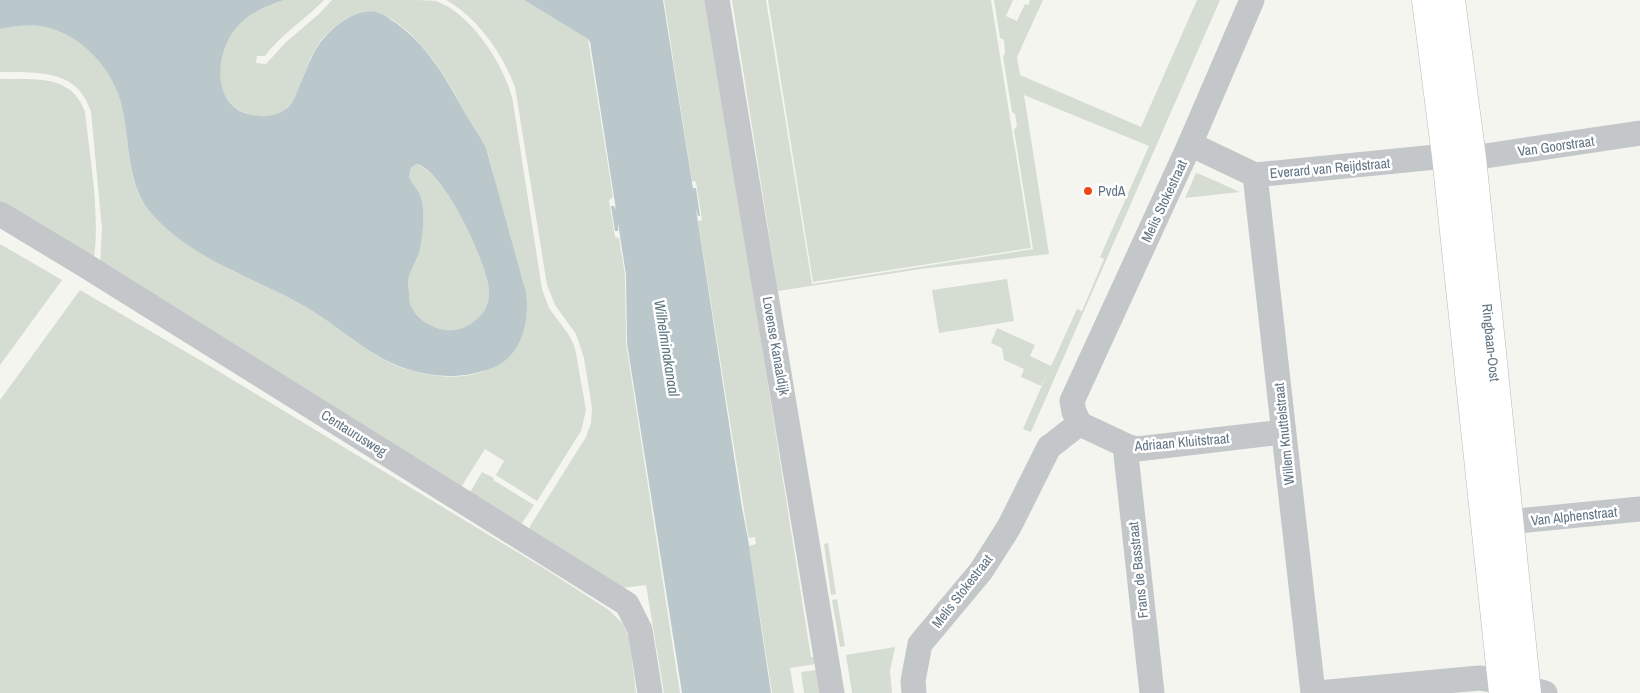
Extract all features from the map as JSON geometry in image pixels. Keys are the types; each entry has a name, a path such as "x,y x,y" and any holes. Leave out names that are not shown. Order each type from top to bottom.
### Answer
{"main road":[{"name":"Ringbaan-Oost","path":"1426,0 1459,157 1508,522 1520,689"},
{"name":"Ringbaan-Oost","path":"1451,0 1459,157 1520,689"}],"street":[{"name":"Lovense Kanaaldijk","path":"717,0 832,693"},
{"name":"Melis Stokestraat","path":"914,693 913,680 920,644 981,572 1009,527 1050,447 1062,439 1068,430 1080,424 1074,412 1072,401 1190,144 1252,0"},
{"name":"Van Goorstraat","path":"1459,157 1640,133"},
{"name":"Everard van Reijdstraat","path":"1190,144 1255,175 1459,157"},
{"name":"Willem Knuttelstraat","path":"1255,175 1313,693"},
{"name":"Centaurusweg","path":"0,214 627,604 640,630 650,693"},
{"name":"Adriaan Kluitstraat","path":"1080,424 1137,449 1284,432"},
{"name":"Frans de Basstraat","path":"1129,447 1126,454 1152,693"},
{"name":"Van Alphenstraat","path":"1508,522 1640,510"},
{"path":"1318,693 1479,678 1520,689"}],"shaded area":[{"path":"284,0 324,0 278,41 265,56 257,56 256,63 266,64 285,43 319,14 332,0 426,0 436,1 449,7 462,17 485,43 503,73 513,102 542,289 549,308 569,335 575,348 586,410 581,431 537,501 496,475 504,461 485,449 460,489 100,267 102,229 91,112 85,98 76,87 66,80 54,76 42,73 0,72 0,29 39,26 59,31 72,37 95,56 112,80 122,107 129,160 135,185 148,208 166,225 221,264 314,312 367,349 400,367 446,377 469,375 491,368 501,362 516,346 525,326 527,304 526,292 491,164 480,137 444,76 425,50 400,25 387,17 373,12 360,13 347,18 324,37 310,59 296,95 290,105 281,113 270,117 255,116 240,110 229,101 222,89 220,61 224,47 231,33 246,18 261,9"},
{"path":"446,0 524,0 588,39 613,197 609,200 615,237 619,238 625,275 626,343 680,693 664,693 646,585 622,588 530,529 530,526 586,437 591,423 592,408 584,358 576,334 555,305 547,285 515,87 510,74 488,38 468,16"},
{"path":"664,0 707,0 811,657 815,657 816,664 790,668 794,693 772,693 749,546 756,544 755,537 749,538 748,535 698,221 702,220 696,182 692,181"},
{"path":"732,0 766,0 812,284 1033,249 1014,130 1017,126 1015,114 1012,112 1003,57 1005,53 1004,40 1000,38 994,0 1013,0 1006,16 1017,21 1025,4 1028,5 1030,0 1043,0 1017,57 1020,75 1141,127 1197,0 1220,0 1031,432 1023,429 1047,374 1041,386 1021,377 1024,369 1004,360 1002,348 991,343 997,328 1035,345 1030,356 1051,366 1077,309 1082,311 1104,259 1100,257 1149,146 1024,95 1049,254 921,269 778,291"},
{"path":"768,0 991,0 1031,248 813,282"},
{"path":"0,79 50,81 71,91 79,99 85,112 94,185 96,241 94,259 0,208"},
{"path":"415,164 426,170 451,199 473,241 487,279 489,297 481,315 468,326 454,330 436,327 422,320 410,303 409,278 420,250 423,225 421,198 409,178 411,168"},
{"path":"1196,173 1202,175 1240,192 1185,198"},
{"path":"0,244 62,280 0,365"},
{"path":"1007,279 1014,321 939,333 932,290"},
{"path":"80,290 205,363 545,569 609,610 622,623 629,637 636,693 0,693 0,400"},
{"path":"482,472 534,505 522,523 519,525 469,494"},
{"path":"828,543 836,594 831,595 824,544"},
{"path":"837,599 845,646 840,647 832,600"},
{"path":"895,647 890,671 892,693 852,693 846,655"},
{"path":"817,670 820,693 804,693 801,672"}],"water":[{"path":"0,0 284,0 246,18 236,28 228,40 220,68 221,82 225,94 232,105 244,113 263,116 280,113 290,105 316,49 334,28 354,15 361,13 376,12 387,17 416,40 433,60 486,148 526,292 527,314 525,326 517,346 511,355 502,362 481,372 460,376 439,376 407,369 370,351 314,312 293,300 204,255 165,227 148,209 141,197 132,173 125,120 118,94 112,80 95,56 72,38 59,31 45,27 22,26 0,29","holes":["416,164 427,170 439,182 463,220 487,279 489,297 485,309 471,323 457,329 441,329 426,323 415,312 409,300 409,278 420,250 423,231 421,197 409,177 411,168"]},
{"name":"Wilhelminakanaal","path":"524,0 663,0 694,195 693,188 696,188 700,216 698,216 696,209 771,693 682,693 627,343 626,275 618,223 618,231 615,231 611,206 614,206 616,210 590,42"}],"place":[{"name":"PvdA","path":"1088,191"}]}
